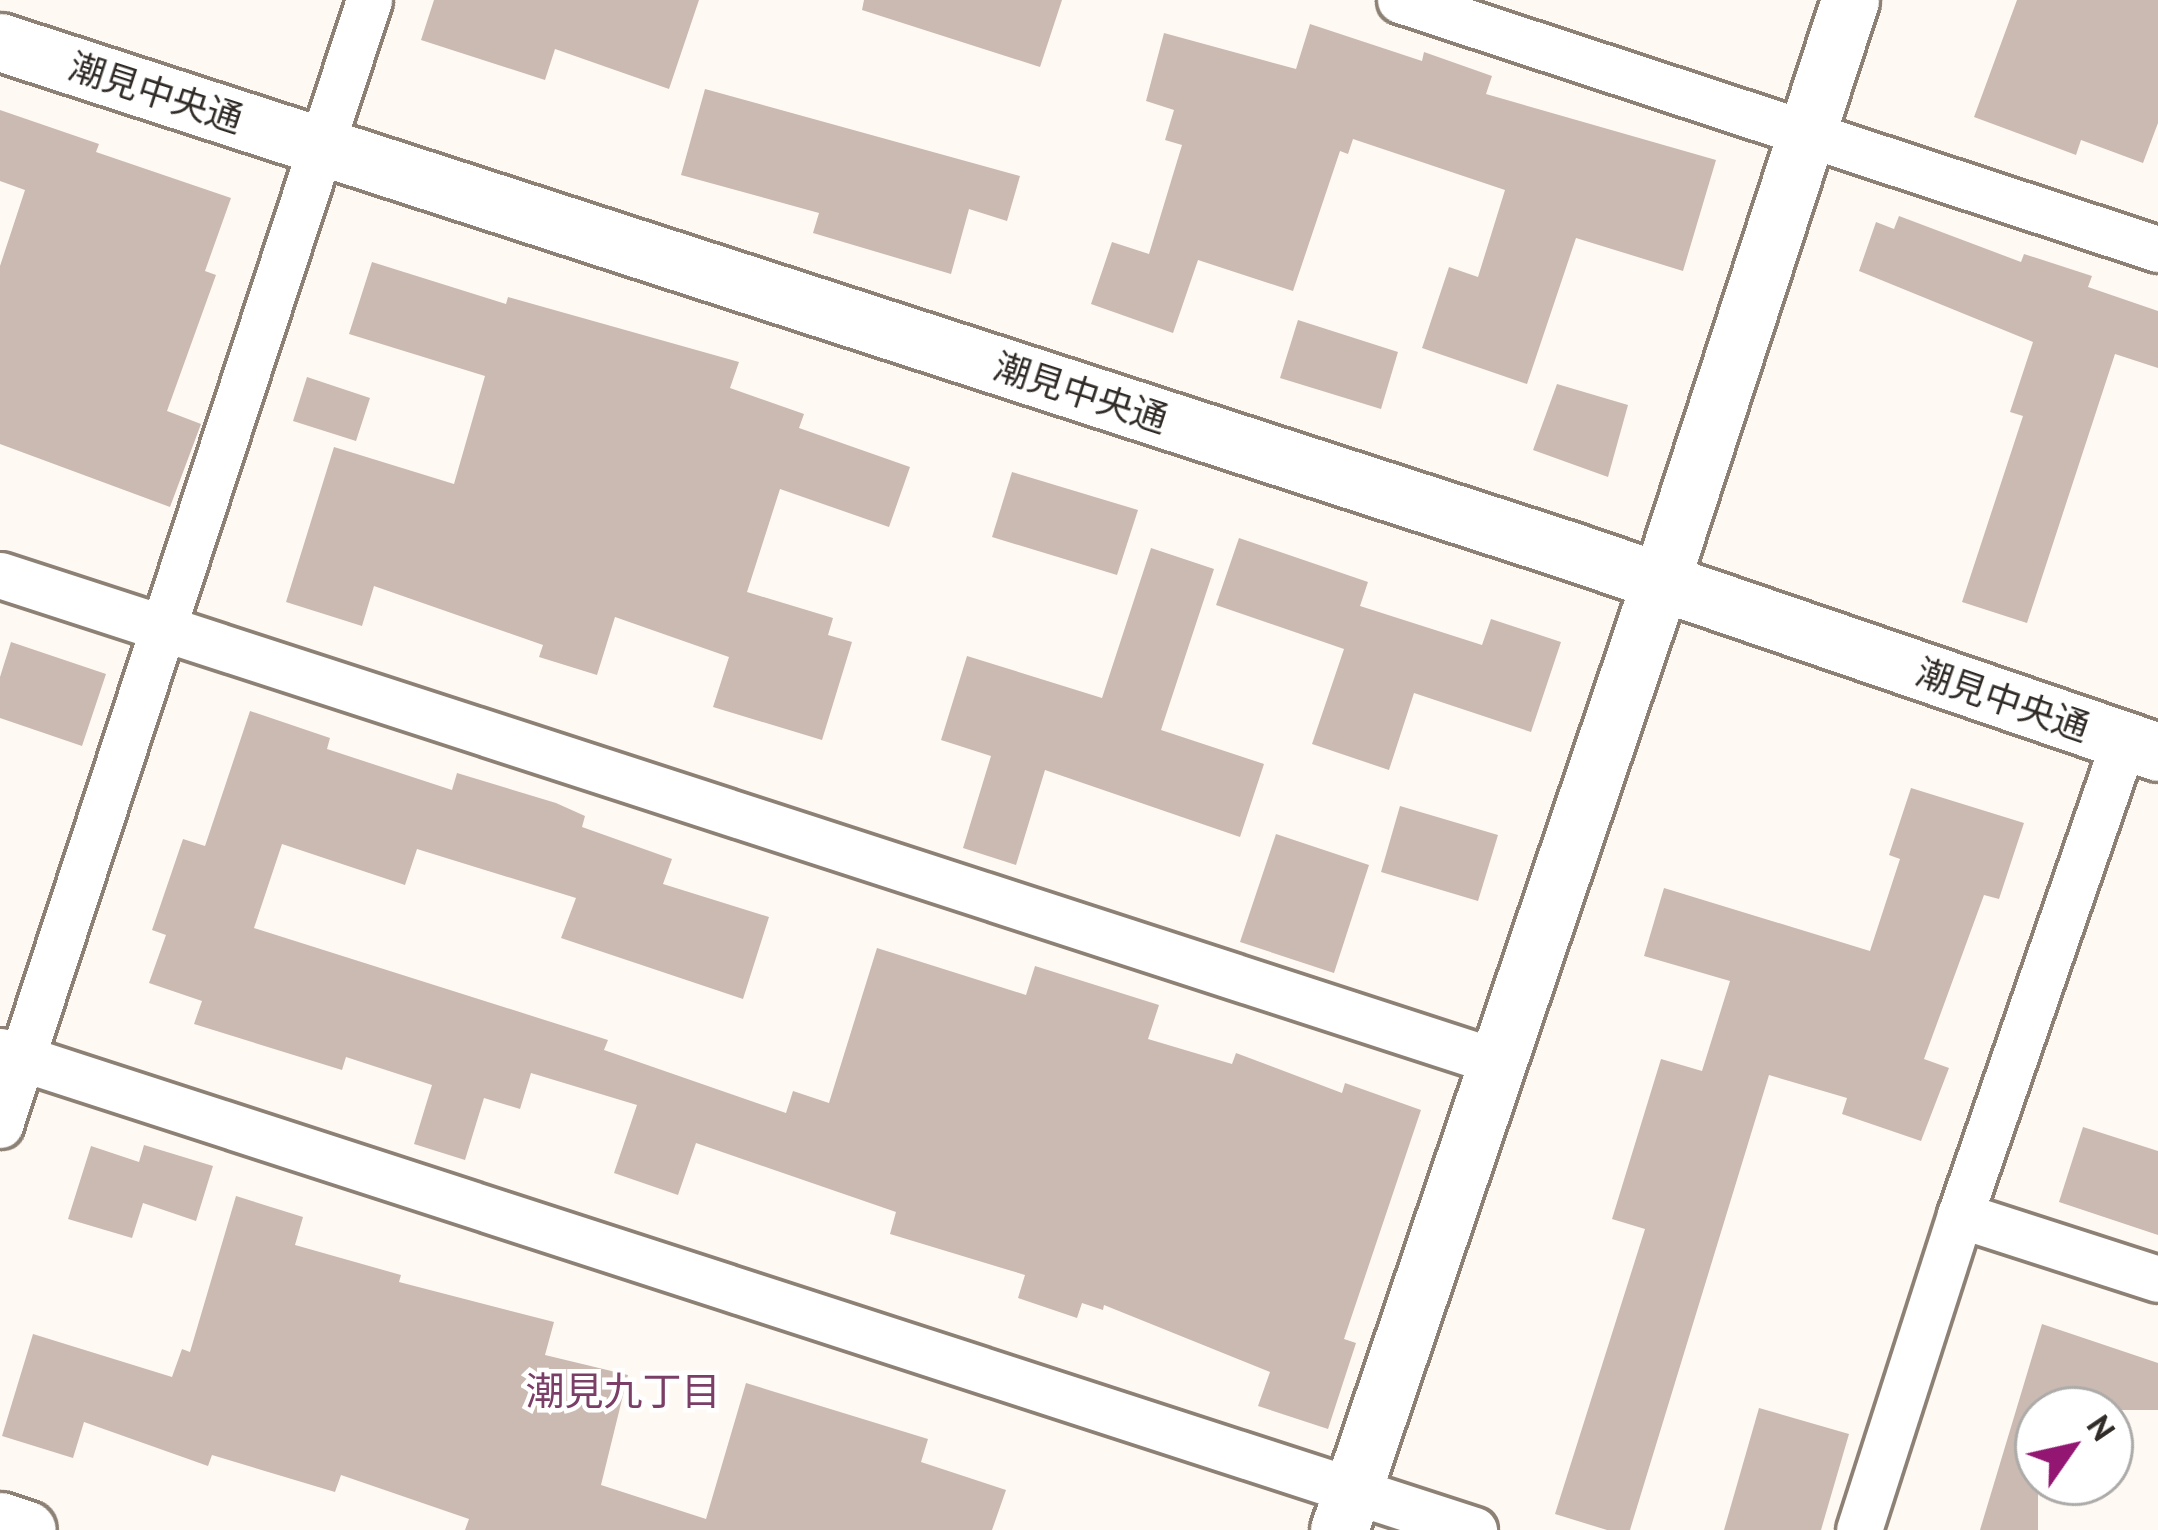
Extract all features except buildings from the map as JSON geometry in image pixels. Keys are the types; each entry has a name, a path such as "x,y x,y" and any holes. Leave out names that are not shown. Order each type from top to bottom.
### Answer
{"street":[{"path":"0,1125 11,1054 161,628 369,0"},
{"path":"1400,0 2158,249"},
{"path":"1346,1510 1809,135 1850,0"},
{"name":"潮見中央通","path":"0,42 1660,580 2141,746"},
{"path":"0,575 1497,1062"},
{"path":"1859,1530 1960,1215 2141,746"},
{"path":"11,1054 1346,1510 1474,1530"},
{"path":"1960,1215 2158,1279"},
{"path":"0,1521 27,1530"}],"district":[{"name":"潮見九丁目","path":"623,1391"}]}
